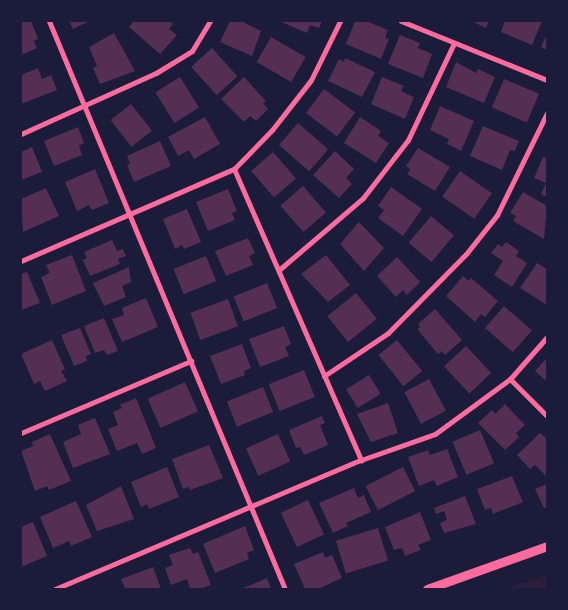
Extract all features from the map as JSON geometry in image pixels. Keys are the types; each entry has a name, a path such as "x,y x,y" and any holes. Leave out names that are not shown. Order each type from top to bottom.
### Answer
{"street":[{"path":"49,21 132,215 285,589"},
{"path":"21,134 85,108 156,73 192,51 210,21"},
{"path":"21,261 132,215 234,169 272,130 311,80 340,21"},
{"path":"401,21 547,80"},
{"path":"280,269 364,198 408,140 454,43"},
{"path":"324,376 388,333 466,254 496,215 547,113"},
{"path":"234,169 280,269 361,460"},
{"path":"55,589 361,460 435,434 510,379 547,337"},
{"path":"21,433 191,360"},
{"path":"510,379 547,416"},
{"path":"427,589 547,546"}],"shaded area":[{"path":"547,574 547,589 506,589"}],"building":[{"path":"21,21 31,21 38,39 34,41 37,48 21,55"},
{"path":"69,21 90,21 73,29"},
{"path":"134,21 169,21 173,24 169,29 177,35 160,54 129,27"},
{"path":"230,21 241,21 261,31 252,56 220,42"},
{"path":"279,21 322,21 319,28 310,25 307,33"},
{"path":"355,21 366,21 388,30 385,38 389,39 381,59 346,44"},
{"path":"471,21 489,21 486,28"},
{"path":"505,21 542,21 532,45 501,32"},
{"path":"114,33 135,71 100,84 93,68 97,66 89,47"},
{"path":"547,34 547,50 541,47"},
{"path":"400,35 420,43 418,48 432,54 423,78 388,64"},
{"path":"271,37 306,57 291,82 256,62"},
{"path":"212,48 237,76 217,95 191,67"},
{"path":"345,58 375,72 362,97 328,81 339,59 344,62"},
{"path":"456,62 476,73 478,69 495,77 484,103 446,87"},
{"path":"38,68 42,79 51,75 57,90 21,104 21,75"},
{"path":"180,77 199,108 174,123 155,92"},
{"path":"244,77 266,101 263,103 268,109 256,121 250,116 244,122 221,99"},
{"path":"382,77 404,86 401,91 414,97 405,119 371,104"},
{"path":"504,79 539,94 527,122 492,108"},
{"path":"324,89 355,112 337,136 306,113"},
{"path":"131,104 152,131 131,147 111,120"},
{"path":"440,106 474,121 461,151 447,144 449,139 430,130"},
{"path":"205,117 220,144 194,159 189,150 178,156 168,137"},
{"path":"360,117 381,131 378,136 389,143 376,163 344,143"},
{"path":"298,123 328,149 309,171 279,145"},
{"path":"483,126 519,141 515,151 510,150 502,170 470,156"},
{"path":"78,127 84,143 79,146 82,155 54,166 44,141"},
{"path":"160,141 171,166 134,182 127,165 130,164 127,156"},
{"path":"32,147 42,172 21,180 21,152"},
{"path":"418,148 450,167 435,191 407,174 410,169 406,166"},
{"path":"335,151 354,169 346,178 352,184 339,198 313,175"},
{"path":"273,152 296,178 274,197 251,171"},
{"path":"543,157 547,158 547,197 541,194 546,183 534,178"},
{"path":"95,169 109,203 92,210 89,205 77,211 65,182"},
{"path":"460,171 492,193 474,219 442,196"},
{"path":"303,186 326,212 303,232 280,206"},
{"path":"391,187 422,209 403,236 378,218 384,210 378,206"},
{"path":"46,188 59,216 23,232 21,199"},
{"path":"228,189 237,211 232,213 235,220 208,231 196,202"},
{"path":"523,192 547,206 544,239 513,221 516,216 510,213"},
{"path":"187,209 201,242 184,249 182,245 175,249 163,219"},
{"path":"431,216 454,235 431,262 409,243"},
{"path":"359,222 384,248 364,271 340,244"},
{"path":"248,238 255,253 249,256 253,265 226,276 215,251"},
{"path":"112,240 117,251 123,249 126,256 118,259 120,264 90,276 83,260 87,258 84,252"},
{"path":"506,242 519,251 516,256 527,263 512,287 494,275 503,261 491,253 498,244 502,247"},
{"path":"72,255 86,291 52,305 41,277 50,273 46,265"},
{"path":"326,255 350,285 328,302 301,274"},
{"path":"206,256 216,281 184,294 174,269"},
{"path":"397,257 420,282 407,295 403,290 396,297 377,276"},
{"path":"537,263 547,269 547,305 520,288"},
{"path":"129,267 131,282 122,286 126,297 104,306 93,283"},
{"path":"27,272 40,303 21,310 21,274"},
{"path":"463,276 469,281 471,278 498,301 485,317 481,314 475,322 446,296"},
{"path":"267,283 277,308 244,322 234,296"},
{"path":"356,293 377,319 348,342 327,316"},
{"path":"146,298 158,327 122,342 112,319 124,315 122,308"},
{"path":"228,299 238,326 200,340 190,313"},
{"path":"504,306 532,330 513,352 485,328"},
{"path":"435,309 462,340 445,355 442,351 438,354 417,329 420,327 418,324"},
{"path":"104,318 118,351 107,355 104,350 95,353 84,326"},
{"path":"284,326 291,344 285,347 289,356 260,367 249,339"},
{"path":"80,328 91,354 86,356 87,361 74,366 61,335"},
{"path":"52,340 65,369 61,371 67,381 45,391 40,381 34,384 21,354"},
{"path":"397,340 422,371 404,386 378,355"},
{"path":"242,344 251,368 244,371 245,375 221,384 210,356"},
{"path":"466,346 491,373 469,394 444,366"},
{"path":"547,358 547,378 545,380 535,371"},
{"path":"304,370 315,397 280,411 269,384"},
{"path":"369,375 381,394 358,408 346,389"},
{"path":"429,379 446,411 421,424 404,392"},
{"path":"185,382 198,411 161,428 148,399"},
{"path":"263,387 273,412 237,427 227,402"},
{"path":"136,398 156,448 142,454 137,443 117,451 108,429 118,425 113,412 122,408 120,405"},
{"path":"388,403 398,433 371,442 357,414"},
{"path":"505,404 525,425 516,433 519,437 505,450 478,423 492,410 495,414"},
{"path":"322,416 325,423 320,425 328,445 304,455 300,447 296,448 289,430"},
{"path":"95,418 110,454 73,468 63,442 81,434 78,425"},
{"path":"480,430 494,463 466,475 452,442"},
{"path":"540,433 547,439 547,477 535,465 530,469 517,455"},
{"path":"50,434 71,481 49,490 47,486 35,491 21,451 33,446 32,442"},
{"path":"278,434 290,461 258,476 246,448"},
{"path":"209,445 223,478 190,490 189,487 183,489 172,459"},
{"path":"447,449 458,477 437,486 434,480 419,486 408,457 428,450 430,455"},
{"path":"167,467 179,497 149,509 147,504 141,507 131,482"},
{"path":"403,467 415,491 378,510 366,486"},
{"path":"512,476 523,502 493,514 491,508 485,510 477,489"},
{"path":"547,484 547,507 544,508 535,489"},
{"path":"121,486 134,519 97,531 86,505"},
{"path":"354,488 358,498 364,495 371,512 346,523 348,526 333,533 319,503"},
{"path":"465,496 476,524 444,533 440,523 447,520 444,511 436,514 434,508"},
{"path":"308,500 324,534 297,547 281,513"},
{"path":"76,501 92,537 71,546 69,541 53,548 40,517"},
{"path":"420,512 431,540 418,545 421,550 405,556 402,548 394,550 385,527"},
{"path":"33,522 47,556 21,567 21,527"},
{"path":"245,526 254,550 247,553 249,559 215,573 203,544"},
{"path":"378,528 388,561 346,573 336,541"},
{"path":"190,548 193,554 198,552 211,585 200,589 190,589 187,579 171,585 165,568 173,565 169,555"},
{"path":"323,552 325,558 332,555 342,578 318,589 305,589 294,564"},
{"path":"153,567 161,589 125,589 121,579"},
{"path":"267,578 271,589 241,589"}]}
